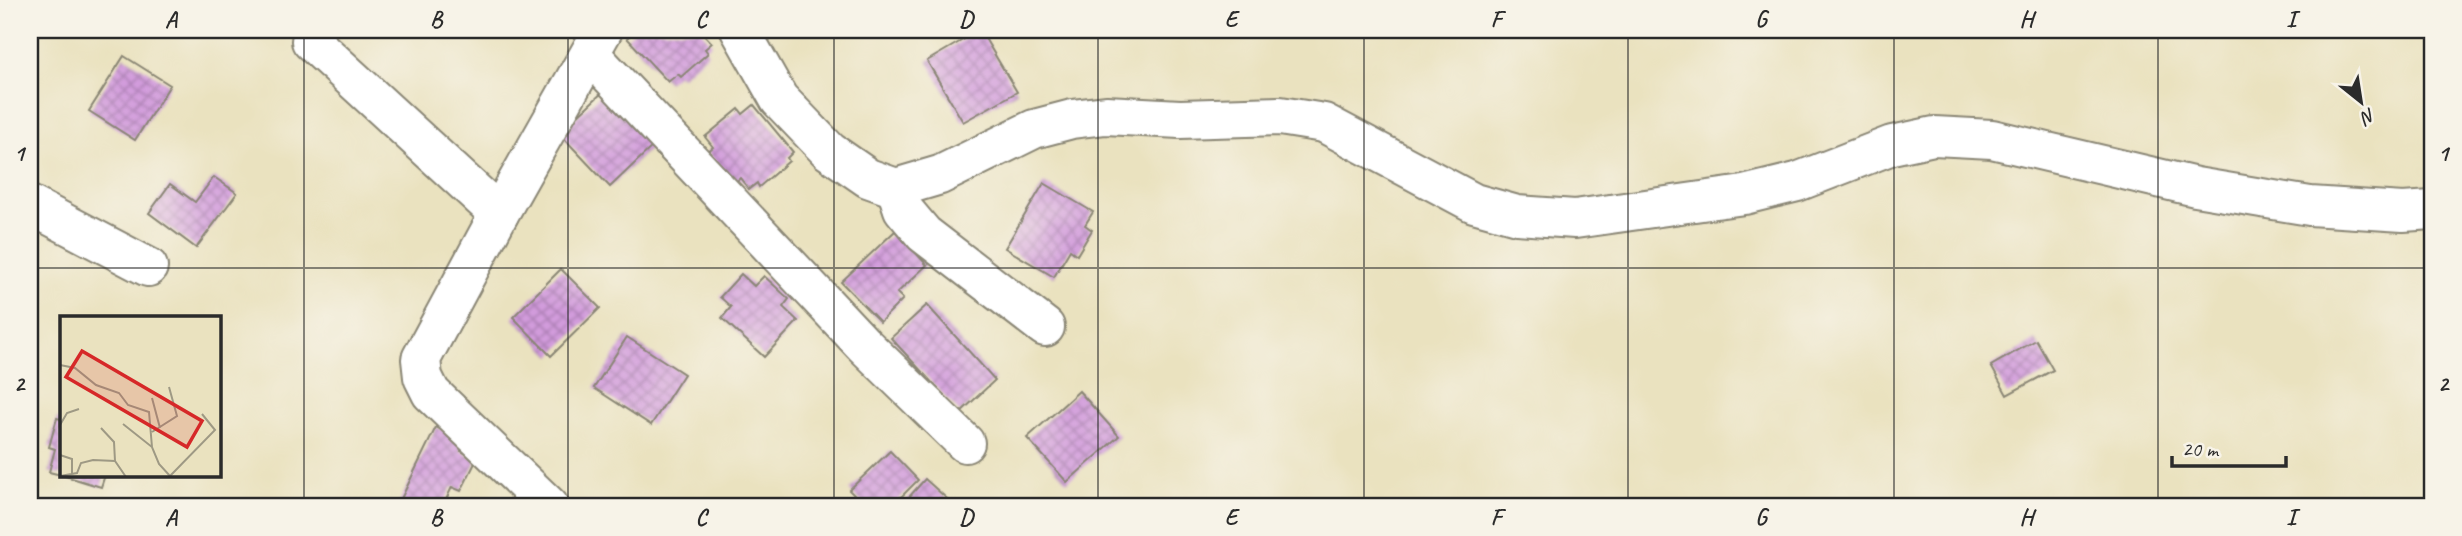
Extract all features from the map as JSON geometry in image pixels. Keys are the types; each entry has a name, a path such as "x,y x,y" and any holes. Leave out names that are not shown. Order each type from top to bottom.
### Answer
{"street":[{"path":"740,30 779,99 829,151 868,178 897,188 940,175 1034,129 1072,119 1106,115 1180,119 1280,116 1324,123 1474,203 1517,215 1576,219 1744,195 1797,182 1892,145 1934,136 1992,139 2196,187 2310,206 2403,212 2432,210"},
{"path":"311,41 499,214"},
{"path":"549,506 431,393 423,377 421,359 596,42 863,344 965,443"},
{"path":"897,188 903,209 925,234 1045,327"},
{"path":"30,205 148,267"}],"building":[{"path":"635,30 700,30 712,43 705,49 708,53 681,77 678,74 668,82 627,38"},
{"path":"980,30 1017,92 963,122 927,61"},
{"path":"124,56 170,85 135,140 89,111"},
{"path":"605,90 656,143 610,187 559,133"},
{"path":"754,105 793,152 787,158 789,161 759,187 757,183 749,189 740,178 734,184 707,152 713,147 705,137 739,109 743,114"},
{"path":"214,177 237,193 196,248 149,213 170,184 195,202"},
{"path":"1044,183 1093,212 1085,225 1092,230 1077,255 1070,250 1054,277 1005,248"},
{"path":"895,231 927,265 897,293 903,299 880,322 841,282"},
{"path":"561,269 600,308 551,356 513,317"},
{"path":"741,274 754,286 764,276 789,299 783,307 798,321 764,357 722,318 731,307 720,297"},
{"path":"30,297 39,303 30,318"},
{"path":"927,305 995,380 960,413 891,338"},
{"path":"30,319 36,323 30,334"},
{"path":"627,337 684,374 651,425 594,388"},
{"path":"2036,340 2053,370 2007,395 1991,366"},
{"path":"1079,391 1119,436 1067,482 1027,438"},
{"path":"57,418 60,419 60,475 49,472 55,449 49,447"},
{"path":"436,427 466,441 461,451 477,459 461,491 452,487 443,506 398,505"},
{"path":"890,451 918,480 892,506 865,506 849,490"},
{"path":"65,476 105,476 101,487"},
{"path":"925,479 955,506 901,506"}]}
